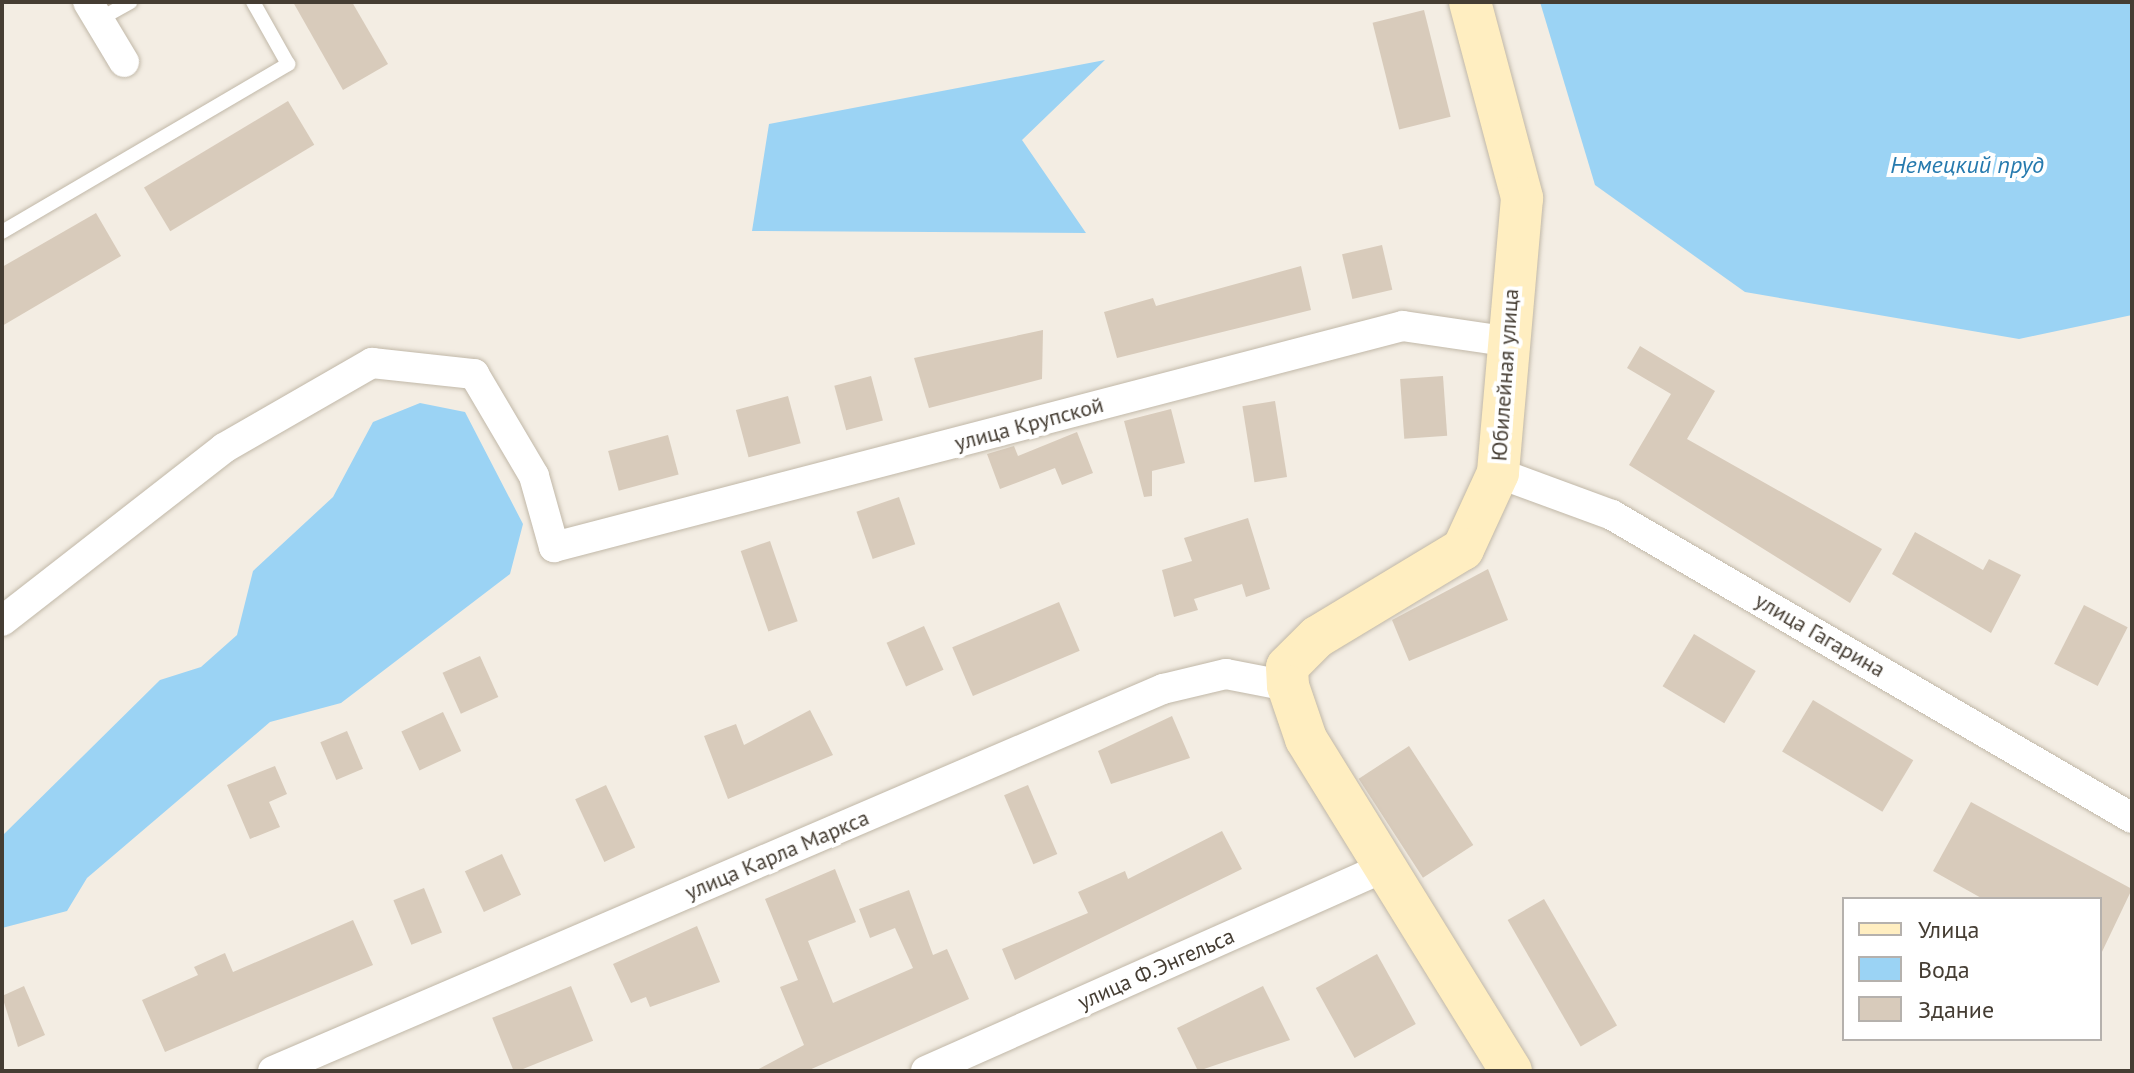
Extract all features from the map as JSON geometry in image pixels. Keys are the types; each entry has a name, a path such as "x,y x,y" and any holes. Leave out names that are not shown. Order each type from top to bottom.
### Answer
{"street":[{"name":"Юбилейная улица","path":"1288,686 1287,667 1317,637 1463,549 1498,473 1505,341 1522,198 1470,2"},
{"path":"93,11 124,62"},
{"name":"улица Крупской","path":"2,621 224,448 372,363 474,374 534,476 554,547 1403,326 1505,341"},
{"name":"улица Гагарина","path":"1498,473 1612,515 2132,818"},
{"name":"улица Карла Маркса","path":"273,1071 1163,689 1226,674 1288,686"},
{"path":"1288,686 1306,739 1511,1071"},
{"name":"улица Ф.Энгельса","path":"926,1071 1385,867"}],"lane":[{"path":"93,11 130,2"},
{"path":"2,232 288,64 253,2"}],"water":[{"name":"Немецкий пруд","path":"1540,2 2132,2 2132,315 2019,339 1745,292 1595,185"},
{"path":"1105,60 1022,140 1086,233 752,231 769,124"},
{"path":"420,403 465,412 523,524 510,574 341,703 270,722 87,878 67,911 2,928 2,836 160,680 201,667 237,635 253,571 333,497 373,422"}],"building":[{"path":"293,2 352,2 388,64 343,90"},
{"path":"1424,10 1451,117 1399,130 1373,23"},
{"path":"288,101 314,145 170,231 144,188"},
{"path":"96,213 121,256 2,326 2,267"},
{"path":"1382,245 1392,290 1352,299 1342,254"},
{"path":"1301,266 1311,310 1117,358 1104,312 1153,298 1156,306"},
{"path":"1043,330 1042,379 929,408 914,358"},
{"path":"1640,346 1715,391 1687,439 1882,549 1850,603 1629,465 1671,394 1627,368"},
{"path":"871,376 883,420 846,430 834,386"},
{"path":"1443,376 1447,436 1404,439 1400,379"},
{"path":"788,396 801,443 749,457 736,410"},
{"path":"1275,401 1287,477 1254,482 1242,406"},
{"path":"1171,409 1185,463 1152,471 1152,496 1144,497 1124,421"},
{"path":"1077,432 1093,473 1062,485 1055,468 1000,489 987,454 1014,446 1018,456"},
{"path":"668,435 679,475 619,491 608,451"},
{"path":"899,497 915,544 873,559 856,512"},
{"path":"1248,518 1270,589 1246,597 1242,584 1194,599 1198,610 1174,617 1162,570 1192,561 1184,538"},
{"path":"1915,532 1983,570 1989,559 2021,575 1991,633 1892,574"},
{"path":"770,541 798,621 768,631 741,551"},
{"path":"1488,569 1508,620 1409,661 1392,620"},
{"path":"1059,602 1080,651 973,696 952,647"},
{"path":"2084,605 2128,627 2098,686 2054,664"},
{"path":"924,626 944,670 906,687 887,643"},
{"path":"1694,634 1756,671 1724,723 1663,686"},
{"path":"480,656 498,697 461,714 443,673"},
{"path":"1813,700 1913,760 1882,812 1782,751"},
{"path":"810,710 833,755 728,799 704,736 736,724 744,745"},
{"path":"443,712 461,751 419,770 401,731"},
{"path":"1172,716 1190,758 1111,784 1098,751"},
{"path":"347,731 363,769 336,780 320,742"},
{"path":"1409,746 1473,845 1423,878 1359,779"},
{"path":"275,766 287,794 269,802 280,827 250,839 227,785"},
{"path":"606,785 635,848 604,862 575,799"},
{"path":"1028,785 1057,854 1033,864 1004,795"},
{"path":"1971,802 2132,889 2102,952 2102,897 1979,897 1933,871"},
{"path":"1222,831 1242,869 1015,980 1002,949 1088,913 1078,892 1125,871 1128,879"},
{"path":"502,854 521,895 484,912 465,871"},
{"path":"835,869 856,922 808,941 833,1003 913,968 895,928 870,938 859,909 909,890 933,955 947,949 969,999 807,1071 755,1071 804,1045 780,987 798,980 765,899"},
{"path":"424,888 442,933 411,945 393,900"},
{"path":"1544,899 1617,1025 1581,1046 1508,920"},
{"path":"353,920 373,965 165,1052 142,1000 198,975 194,967 225,953 233,972"},
{"path":"697,926 720,982 650,1007 646,997 631,1003 613,964"},
{"path":"1377,954 1416,1024 1355,1058 1316,988"},
{"path":"24,986 45,1035 18,1047 2,996"},
{"path":"571,986 593,1041 514,1071 492,1018"},
{"path":"1263,986 1290,1040 1198,1071 1177,1028"}]}
